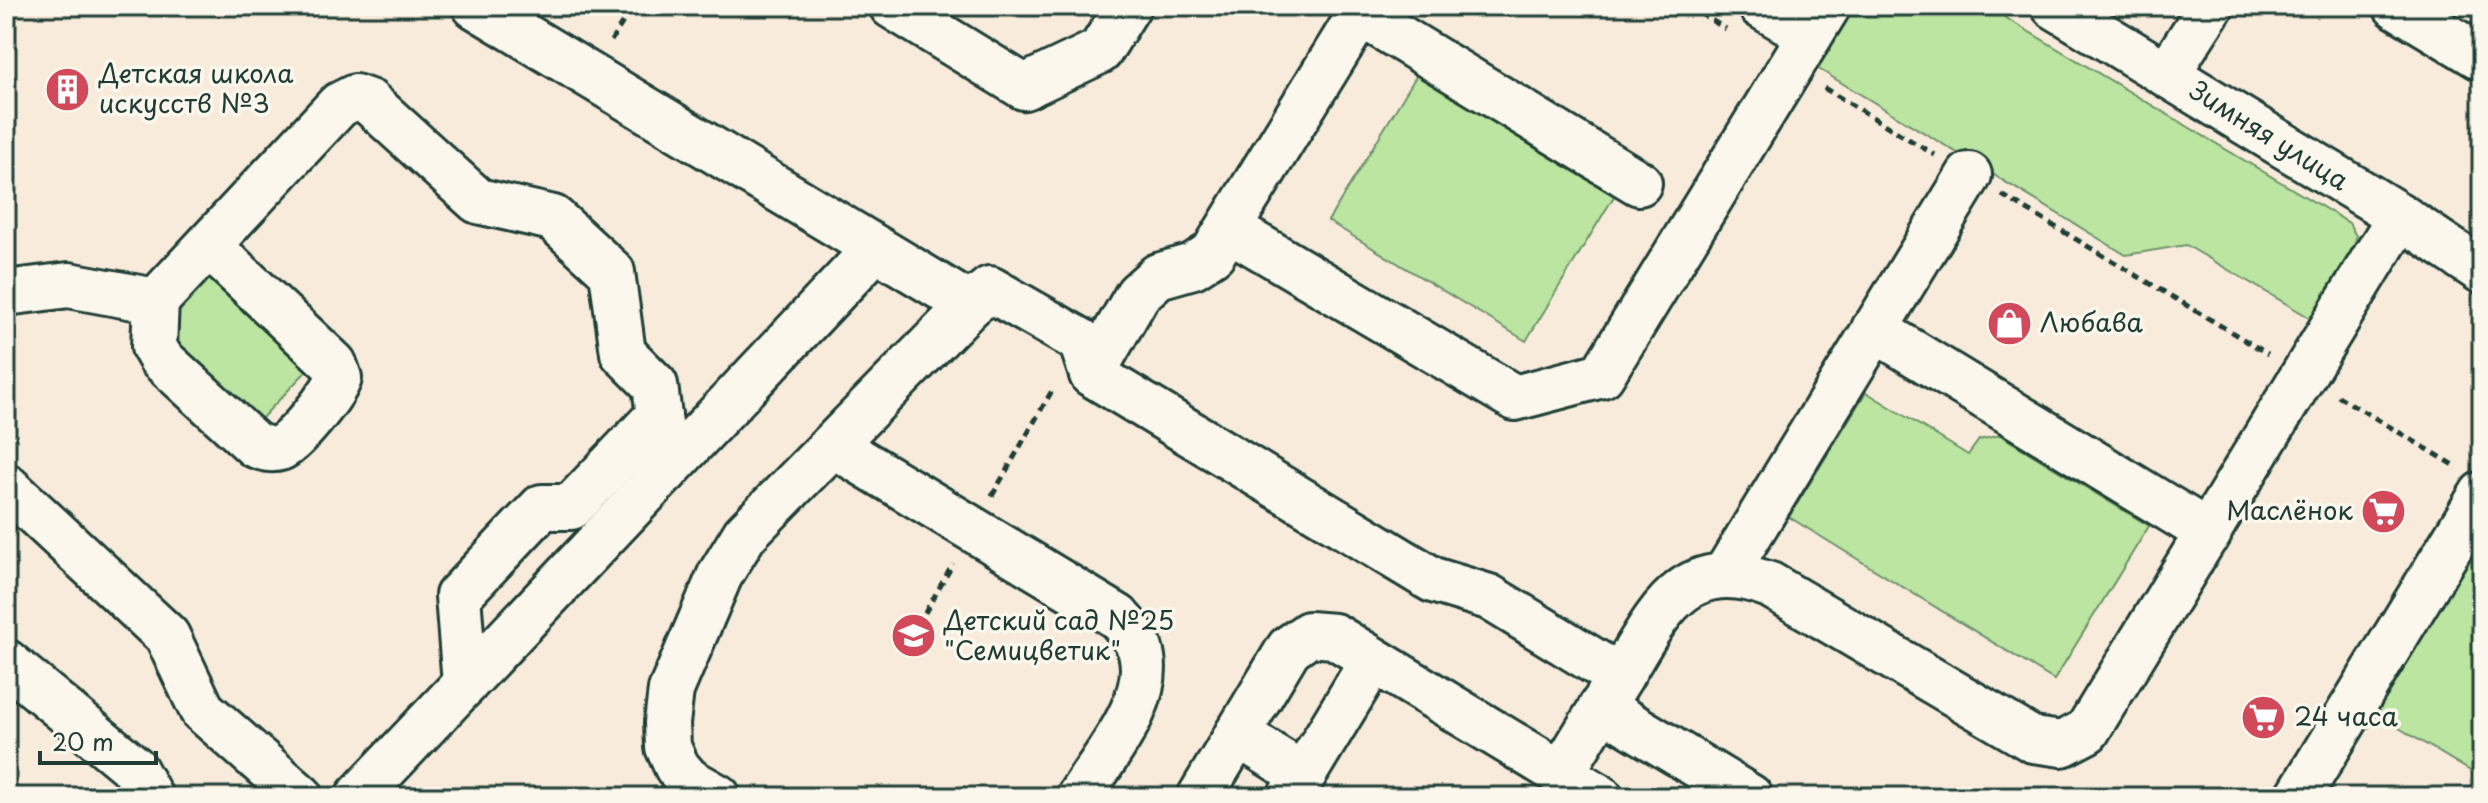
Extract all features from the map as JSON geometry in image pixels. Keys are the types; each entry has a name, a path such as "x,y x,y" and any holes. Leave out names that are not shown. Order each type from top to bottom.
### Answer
{"street":[{"path":"475,6 970,305"},
{"path":"892,6 1024,87 1100,51 1128,6"},
{"path":"1229,229 1515,398 1602,375 1809,36 1761,6"},
{"name":"Зимняя улица","path":"2054,6 2400,216 2482,271"},
{"path":"2167,74 2211,6"},
{"path":"2396,6 2482,58"},
{"path":"1086,357 1138,294 1158,276 1193,266 1213,253 1363,10 1639,183"},
{"path":"209,246 334,364 339,378 334,392 284,447 270,450 255,445 161,359 154,347 156,301 339,105 355,97 369,102 478,201 553,218 612,272 623,353 657,400 704,430"},
{"path":"1725,575 1969,175"},
{"path":"1561,774 1654,621 1670,601 1693,583 1725,575 1746,577 1770,585 2033,740 2062,744 2087,731 2400,216"},
{"path":"358,797 875,249"},
{"path":"6,293 69,285 156,301"},
{"path":"718,797 688,780 672,757 668,747 667,723 671,690 720,575 745,534 970,305 990,289 1086,357 1433,580 1489,597 1750,797"},
{"path":"1874,329 2209,533"},
{"path":"657,400 666,471"},
{"path":"465,684 458,596 542,507 571,507 657,400"},
{"path":"833,445 1118,617 1140,648 1143,678 1134,709 1079,797"},
{"path":"2298,797 2469,480"},
{"path":"6,486 167,636 202,710 301,797"},
{"path":"1200,797 1289,648 1309,634 1334,636 1600,797"},
{"path":"1237,734 1297,786 1373,660"},
{"path":"6,662 134,768 150,797"}],"path":[{"path":"1809,36 1969,175 2303,375 2469,480"},
{"path":"911,637 973,529 1086,357"}],"green space":[{"path":"1850,6 1986,6 2349,223 2356,236 2355,248 2312,319 2186,245 2126,255 1817,68 1817,60"},
{"path":"1418,73 1616,193 1526,341 1328,221"},
{"path":"217,270 315,362 259,421 169,336 170,320"},
{"path":"1866,392 1968,455 1979,440 2000,435 2149,526 2054,680 1789,517"},
{"path":"2471,551 2482,558 2482,778 2374,713"}],"place":[{"name":"Детская школа искусств №3","path":"68,89"},
{"name":"Любава","path":"2009,323"},
{"name":"Маслёнок","path":"2384,511"},
{"name":"Детский сад №25 \"Семицветик\"","path":"913,636"},
{"name":"24 часа","path":"2263,717"}]}
